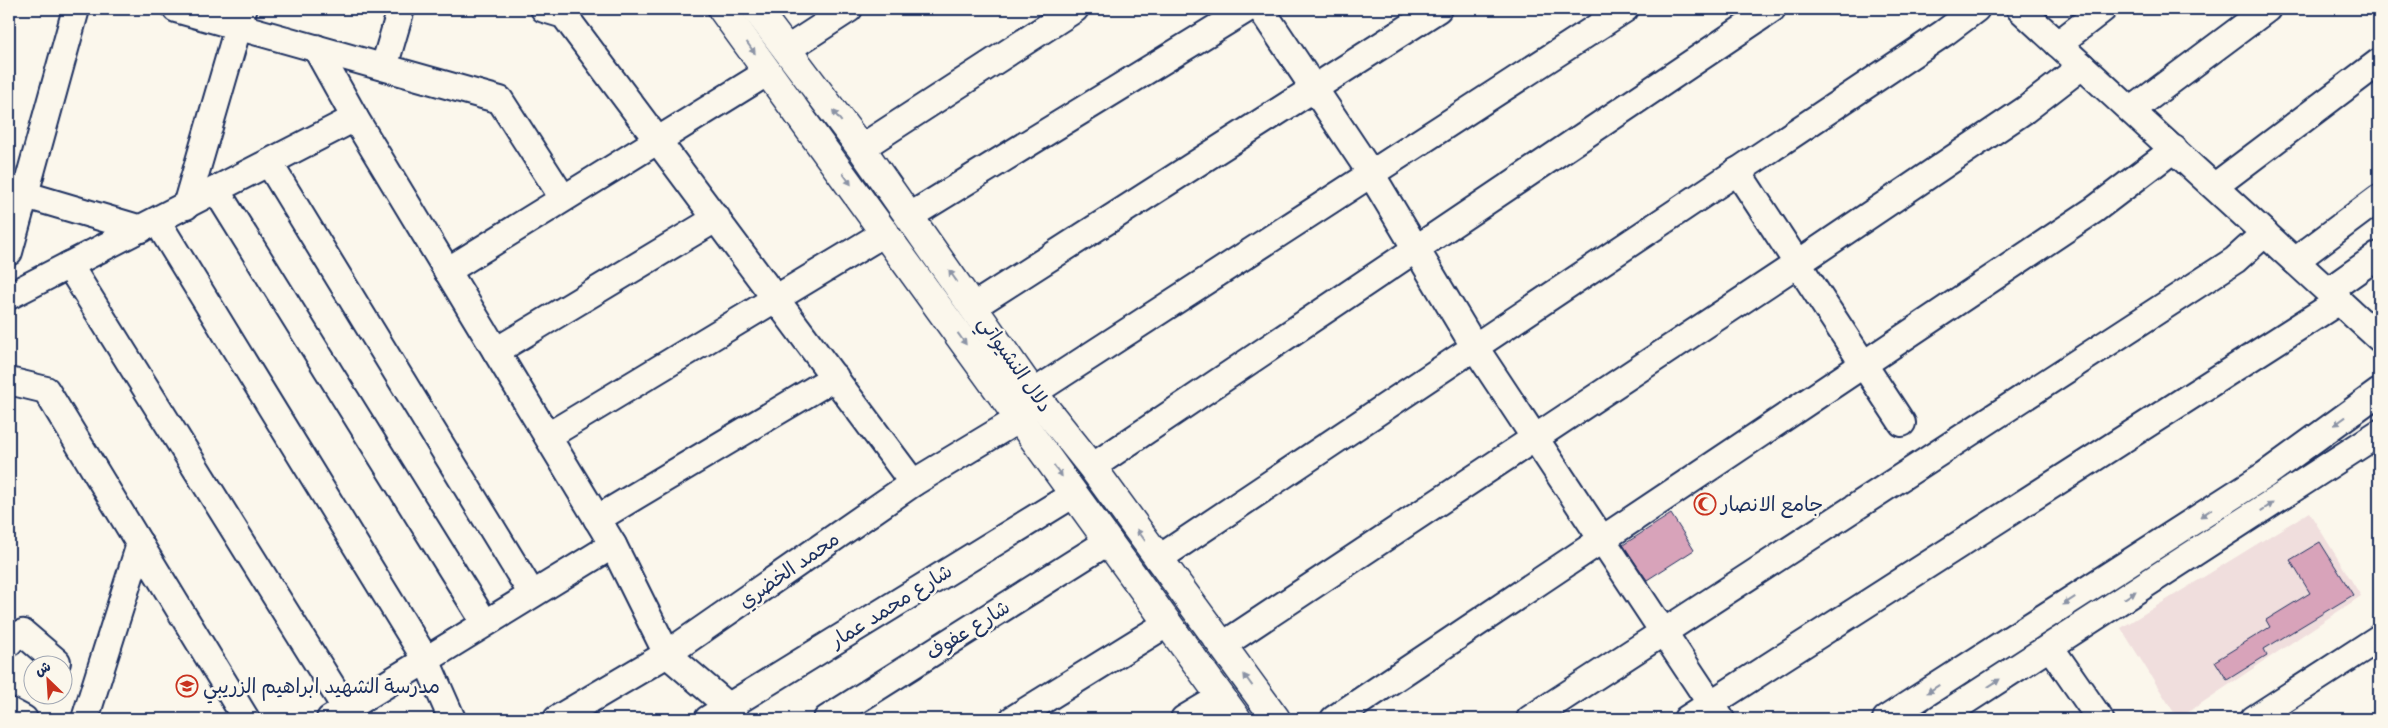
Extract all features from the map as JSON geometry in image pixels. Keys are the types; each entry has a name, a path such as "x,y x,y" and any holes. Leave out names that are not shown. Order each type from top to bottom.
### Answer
{"main road":[{"name":"دلال النشيواتي","path":"722,9 886,232 1237,719"},
{"name":"دلال النشيواتي","path":"756,9 861,148 1037,397 1092,467 1276,719"},
{"path":"1019,419 1037,397"}],"street":[{"path":"9,252 17,192 76,9"},
{"path":"176,9 241,17 316,48 500,100 564,198"},
{"path":"384,67 401,9"},
{"path":"544,9 564,15 777,298 913,483"},
{"path":"786,50 849,9"},
{"path":"861,148 1075,9"},
{"path":"910,216 1247,9"},
{"path":"1261,9 1370,172 1474,346 1716,711"},
{"path":"974,306 1313,87 1438,9"},
{"path":"1037,397 1370,172 1625,9"},
{"path":"1092,467 1772,9"},
{"path":"1158,559 1944,33 1976,9"},
{"path":"2020,9 2333,296 2375,328"},
{"path":"2058,44 2103,9"},
{"path":"2132,110 2267,9"},
{"path":"186,206 241,17"},
{"path":"316,48 447,271 597,519 667,654 724,715"},
{"path":"2215,186 2379,62"},
{"path":"1223,645 1797,264 2025,110 2082,66"},
{"path":"447,271 768,72"},
{"path":"9,296 356,118"},
{"path":"1334,719 2094,210 2174,149"},
{"path":"269,163 532,594"},
{"path":"1737,171 1902,423"},
{"path":"216,190 485,623"},
{"path":"17,192 149,225 426,660 452,719"},
{"path":"2295,261 2379,198"},
{"path":"496,351 717,218"},
{"path":"548,436 886,232"},
{"path":"1530,719 2235,260 2266,233"},
{"path":"1687,719 1716,711 2333,296 2379,255"},
{"path":"69,265 338,714 612,545"},
{"path":"597,519 835,377"},
{"path":"9,380 46,390 246,719"},
{"path":"1886,719 2265,474 2379,392"},
{"name":"محمد الخضري","path":"557,719 667,654 913,483 1019,419"},
{"path":"1938,719 2379,433"},
{"name":"شارع محمد عمار","path":"724,715 1074,494"},
{"name":"شارع عفوف","path":"827,719 1109,541"},
{"path":"85,719 140,544"},
{"path":"1013,719 1168,622"},
{"path":"9,643 14,637 23,634 50,656"},
{"path":"2254,719 2379,638"},
{"path":"2050,647 2100,719"},
{"path":"1184,719 1221,696"},
{"path":"9,711 24,719"}],"shaded area":[{"path":"2309,512 2361,596 2178,719 2121,628"}],"building":[{"path":"1671,514 1694,550 1647,580 1623,545"},
{"path":"2320,542 2353,595 2264,649 2267,655 2227,680 2215,661 2270,627 2266,620 2310,593 2290,560"}],"place":[{"name":"جامع الانصار","path":"1705,504"},
{"name":"مدرسة الشهيد ابراهيم الزريبي","path":"187,686"}]}
